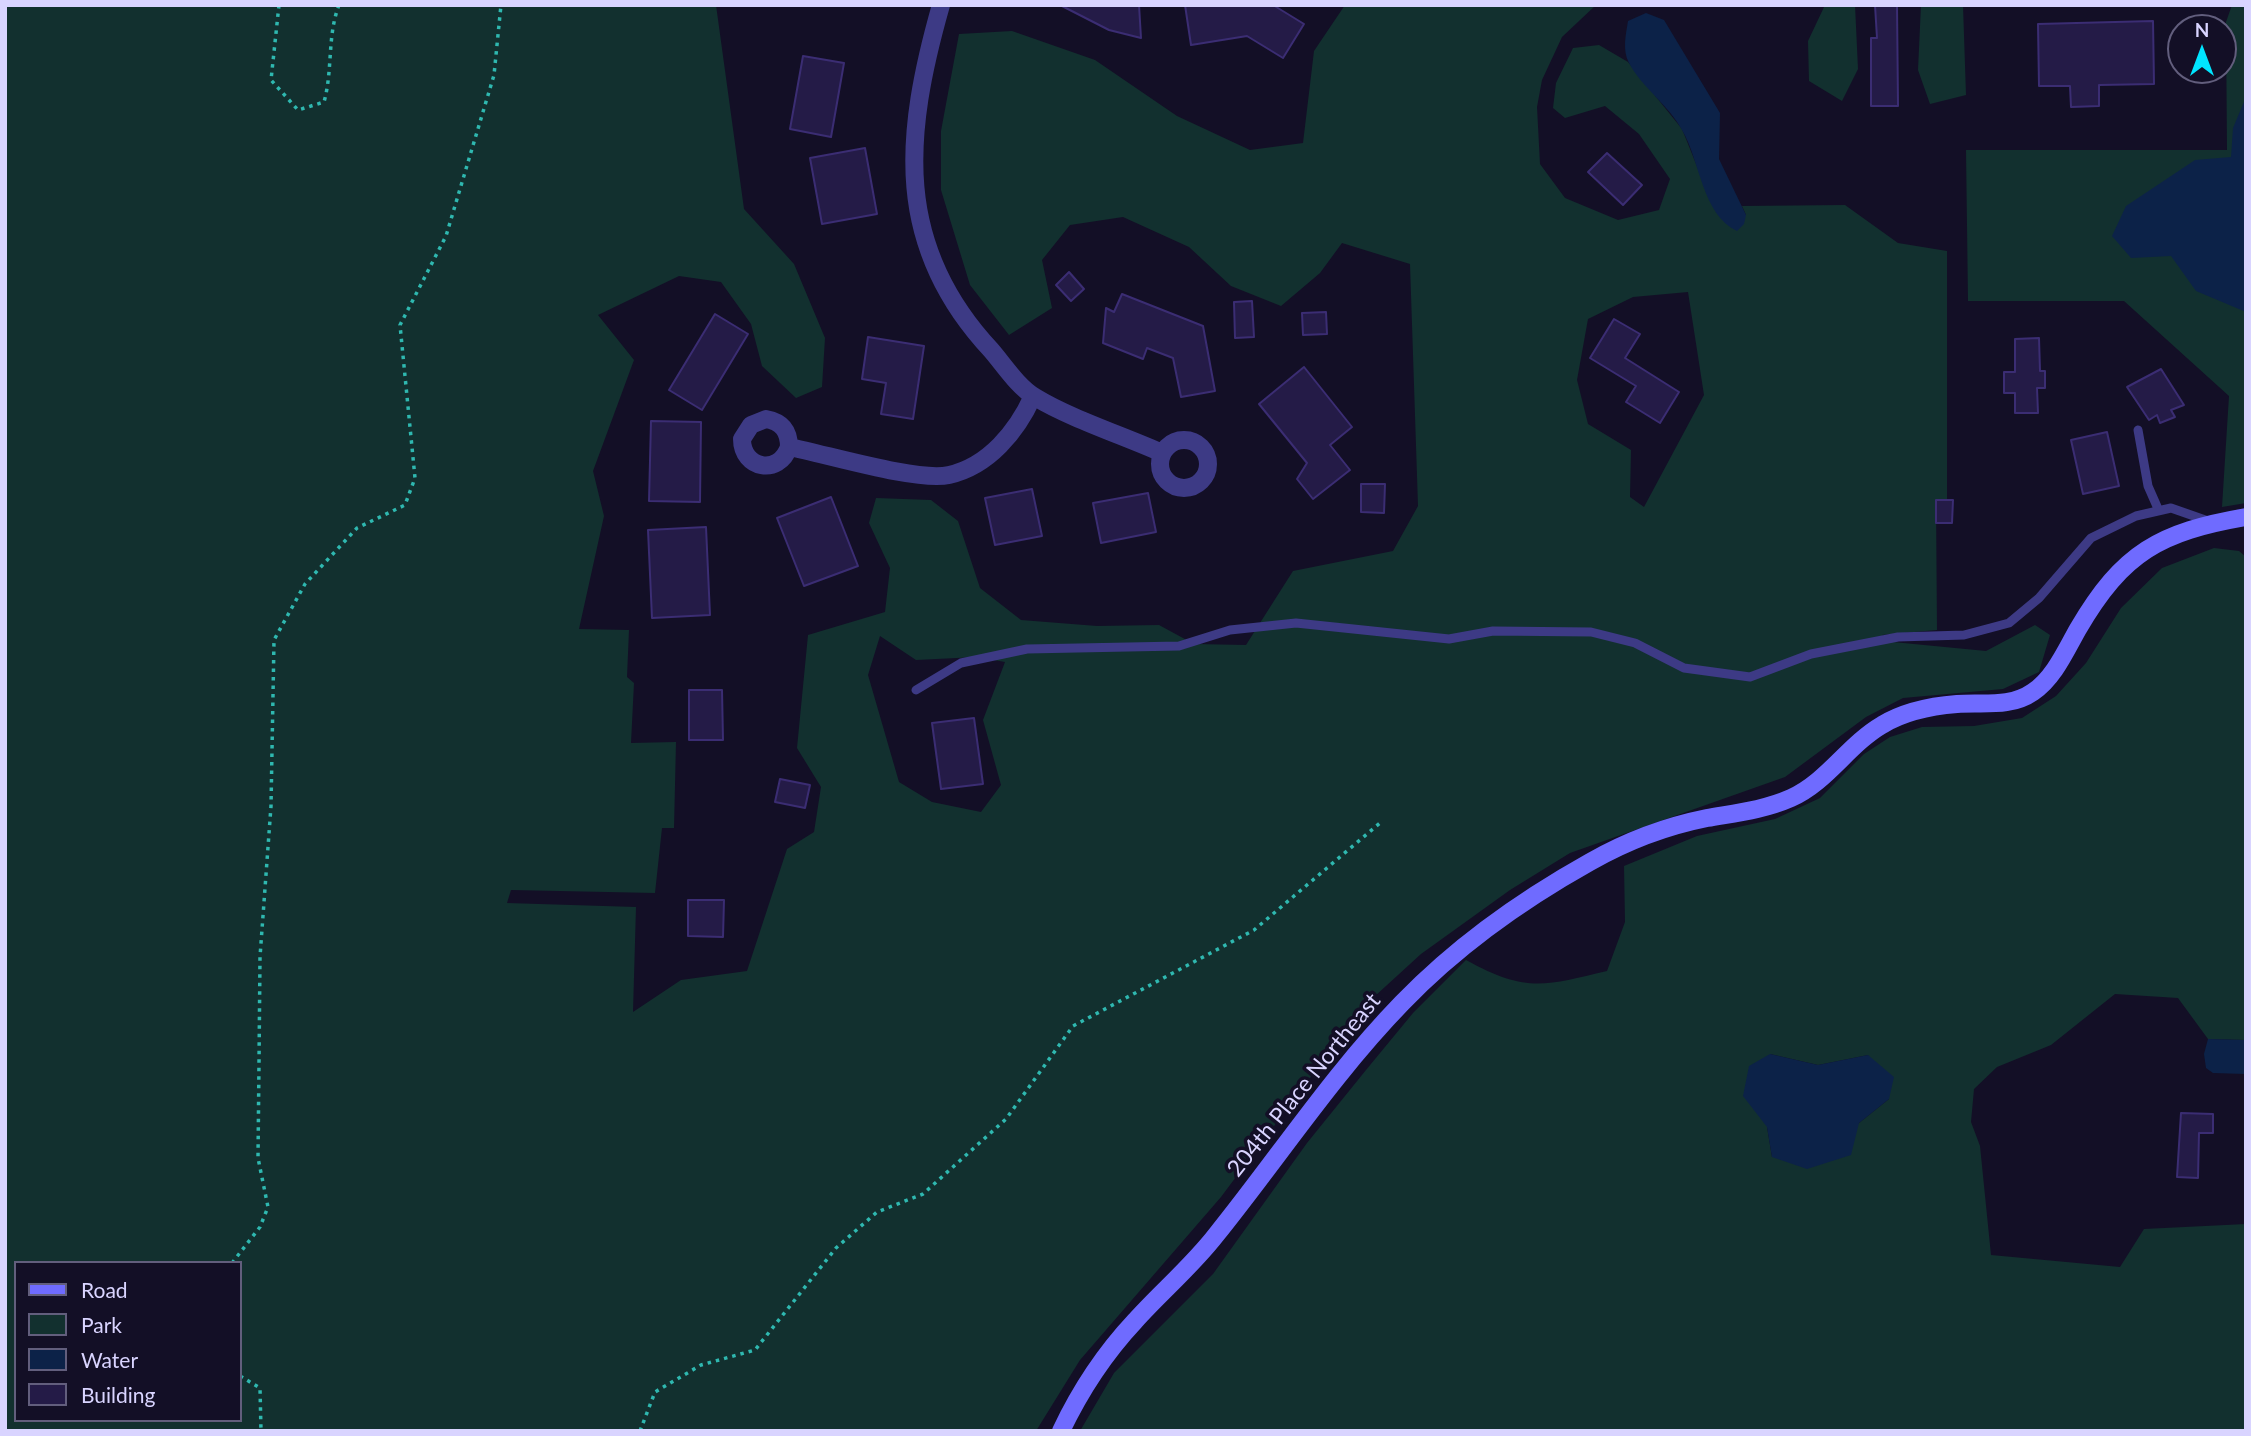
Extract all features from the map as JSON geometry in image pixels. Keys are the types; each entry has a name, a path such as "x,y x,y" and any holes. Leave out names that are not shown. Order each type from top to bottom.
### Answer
{"street":[{"path":"941,5 912,158 915,198 927,246 952,303 1033,396 1162,453"},
{"path":"789,447 924,475 949,475 975,464 995,450 1020,424 1033,396"},
{"name":"204th Place Northeast","path":"1060,1431 1102,1361 1131,1324 1213,1240 1350,1061 1404,1001 1468,943 1592,860 1658,832 1768,807 1793,797 1816,783 1883,724 1928,709 2005,702 2034,692 2059,661 2105,587 2131,558 2168,536 2246,517"}],"lane":[{"path":"2138,430 2148,486 2158,511"},
{"path":"916,690 961,663 1027,649 1179,646 1230,630 1296,623 1450,639 1493,631 1591,632 1635,643 1684,668 1750,677 1811,654 1898,637 1964,635 2008,623 2039,598 2091,538 2136,516 2171,508 2213,523"}],"path":[{"path":"279,5 271,80 298,110 324,102 329,83 332,23 339,5"},
{"path":"234,1261 260,1227 268,1207 258,1158 258,1063 260,957 271,806 274,640 305,584 356,528 405,505 415,478 400,324 446,236 494,75 501,5"},
{"path":"639,1431 655,1392 701,1365 755,1350 836,1248 877,1212 923,1194 1006,1119 1073,1026 1254,930 1380,822"},
{"path":"242,1377 260,1388 261,1431"}],"green space":[{"path":"5,5 716,5 744,209 794,264 825,338 822,387 796,398 762,366 751,324 721,282 679,276 598,315 634,360 593,471 604,516 579,629 629,630 627,677 634,683 631,743 676,742 674,828 662,828 655,893 511,890 507,903 636,907 633,1012 681,980 747,971 787,849 814,832 821,787 797,748 808,635 885,612 890,568 869,523 876,498 931,500 958,521 980,588 1021,620 1097,626 1159,625 1194,644 1246,645 1293,571 1393,551 1418,506 1410,264 1342,243 1320,273 1281,306 1231,286 1189,247 1123,217 1070,225 1042,260 1052,308 1009,335 970,285 941,190 941,131 959,34 1012,31 1095,60 1177,116 1250,150 1303,143 1314,51 1345,5 1596,5 1562,37 1542,80 1537,107 1540,164 1565,198 1618,220 1659,210 1670,179 1639,134 1605,106 1565,118 1553,108 1556,83 1573,48 1599,45 1628,62 1682,129 1713,206 1746,215 1742,206 1845,205 1898,243 1947,251 1947,500 1936,500 1937,630 1882,635 1893,642 1986,651 2035,625 2050,635 2039,672 2003,689 1903,698 1866,717 1785,777 1570,853 1510,890 1421,954 1363,1007 1221,1197 1080,1360 1036,1431 5,1431","holes":["1688,292 1704,395 1644,507 1630,497 1631,450 1588,424 1577,380 1588,319 1633,297","880,636 916,660 977,657 1005,662 983,720 1001,785 981,812 932,802 899,782 868,675"]},
{"path":"1825,5 1855,5 1858,69 1842,101 1809,81 1808,41"},
{"path":"1921,5 1963,5 1966,95 1930,104 1918,70"},
{"path":"2232,5 2246,5 2246,503 2222,507 2229,396 2124,301 1968,301 1966,150 2227,150 2226,84 2237,84 2237,14 2229,14"},
{"path":"2214,548 2239,551 2246,557 2246,1040 2208,1039 2178,998 2115,994 2051,1045 1997,1067 1974,1089 1971,1122 1980,1146 1991,1255 2120,1267 2144,1229 2246,1224 2246,1431 1080,1431 1114,1373 1213,1274 1307,1143 1413,1013 1466,960 1504,978 1535,984 1607,971 1625,922 1624,866 1697,836 1775,819 1820,798 1864,754 1890,737 1922,727 1974,726 2022,718 2056,696 2086,663 2121,608 2162,568","holes":["1770,1054 1818,1065 1868,1055 1889,1099 1859,1123 1772,1157 1767,1127"]}],"water":[{"path":"1646,13 1664,20 1720,113 1719,159 1746,215 1744,224 1737,231 1716,213 1677,121 1634,72 1627,58 1625,42 1628,21"},
{"path":"2246,97 2246,312 2196,291 2171,256 2131,258 2112,236 2126,206 2195,160 2231,157 2233,128"},
{"path":"2208,1039 2246,1040 2246,1074 2213,1073 2206,1068 2204,1054"},
{"path":"1770,1054 1818,1065 1868,1055 1894,1077 1889,1099 1859,1123 1851,1155 1807,1169 1772,1157 1767,1127 1743,1096 1749,1066"}],"building":[{"path":"1060,5 1139,5 1141,38 1109,30"},
{"path":"1185,5 1273,5 1304,24 1283,58 1247,36 1191,45"},
{"path":"1875,5 1897,5 1898,106 1871,106 1871,38 1877,38"},
{"path":"2153,21 2154,84 2099,85 2099,106 2071,107 2070,86 2039,86 2038,24"},
{"path":"803,56 844,63 831,137 790,129"},
{"path":"865,148 877,214 822,224 810,158"},
{"path":"1607,153 1642,185 1623,205 1588,172"},
{"path":"1069,272 1084,289 1071,301 1056,285"},
{"path":"1122,294 1203,326 1215,391 1181,397 1173,358 1147,348 1143,359 1103,343 1106,308 1114,312"},
{"path":"1252,301 1254,337 1235,338 1234,302"},
{"path":"1326,312 1327,334 1303,335 1302,313"},
{"path":"715,314 748,334 702,410 669,390"},
{"path":"1614,319 1640,334 1625,358 1679,392 1660,423 1626,402 1636,386 1590,358"},
{"path":"868,337 924,346 913,419 881,414 886,383 862,379"},
{"path":"2039,338 2040,371 2045,371 2045,388 2037,388 2038,413 2015,413 2015,393 2004,393 2004,372 2015,372 2015,339"},
{"path":"1304,367 1352,427 1330,445 1350,470 1313,499 1297,479 1307,463 1259,404"},
{"path":"2161,369 2184,405 2171,410 2175,417 2160,423 2157,415 2149,420 2127,387"},
{"path":"651,421 701,422 700,502 649,501"},
{"path":"2107,432 2119,486 2083,494 2071,440"},
{"path":"1361,484 1385,484 1384,513 1361,512"},
{"path":"1032,489 1042,536 995,545 985,498"},
{"path":"1148,493 1156,532 1101,543 1093,503"},
{"path":"831,497 858,566 804,586 777,518"},
{"path":"1936,500 1953,500 1952,523 1936,523"},
{"path":"706,527 710,615 652,618 648,530"},
{"path":"689,690 722,690 723,740 689,740"},
{"path":"974,718 983,784 941,789 932,723"},
{"path":"780,779 810,785 805,808 775,802"},
{"path":"688,900 724,900 723,937 688,936"},
{"path":"2181,1113 2213,1114 2213,1133 2199,1133 2198,1178 2177,1177"}]}
